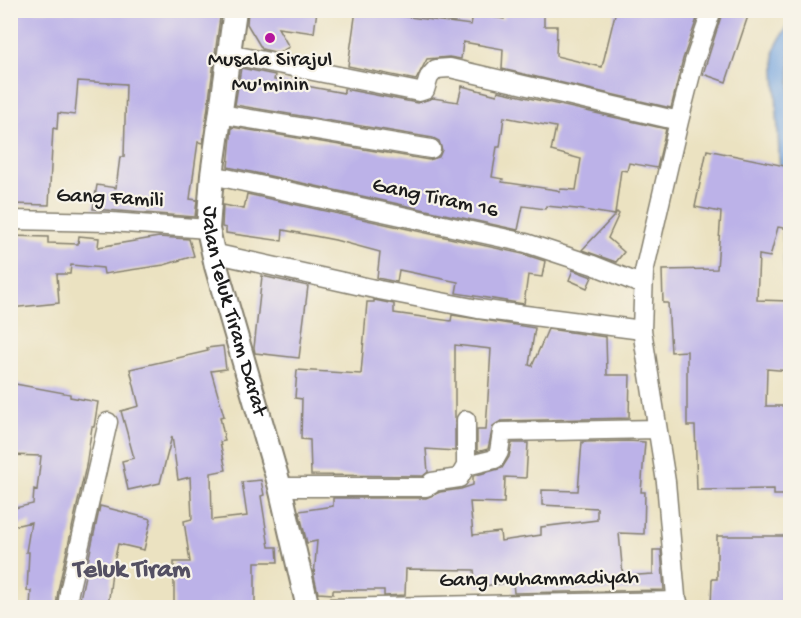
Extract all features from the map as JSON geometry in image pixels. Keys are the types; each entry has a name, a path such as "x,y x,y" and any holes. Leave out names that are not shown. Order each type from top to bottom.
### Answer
{"street":[{"name":"Jalan Teluk Tiram Darat","path":"235,10 212,175 208,228 213,254 280,487 308,608"},
{"path":"677,604 666,482 642,330 643,285 644,272 679,121 694,62 712,10"},
{"path":"228,54 419,92 425,90 429,77 436,69 450,68 679,121"},
{"path":"220,114 431,149"},
{"name":"Gang Tiram 16","path":"212,175 526,243 593,265 643,285"},
{"name":"Gang Famili","path":"10,220 111,222 208,228"},
{"path":"213,254 467,307 642,330"},
{"path":"280,487 426,487 432,482 459,478 466,466 466,420"},
{"path":"67,608 108,422"},
{"path":"466,466 495,459 499,452 502,432 657,429"},
{"name":"Gang Muhammadiyah","path":"330,608 677,604"}],"water":[{"path":"790,20 790,318 786,298 774,50"}],"building":[{"path":"10,10 73,12 221,10 203,143 198,142 190,199 197,200 195,217 93,209 97,185 116,188 120,157 124,157 126,84 78,81 75,115 58,113 57,129 53,128 49,205 10,204"},
{"path":"248,10 317,10 314,33 278,28 289,47 279,53 262,49 247,24"},
{"path":"356,10 402,10 402,16 471,25 473,14 504,19 505,10 544,10 544,26 557,26 556,56 602,67 616,10 700,10 683,59 671,108 502,69 503,49 463,42 461,59 449,57 427,59 416,80 348,66"},
{"path":"723,10 750,10 726,82 703,74"},
{"path":"241,68 275,75 274,80 344,93 344,89 417,103 433,98 458,102 462,86 497,95 498,91 666,129 657,168 629,163 627,171 621,170 615,214 617,212 619,214 608,238 624,252 616,262 582,250 615,215 577,209 523,206 518,230 228,167 232,127 429,160 439,157 442,150 439,141 433,138 235,105","holes":["504,117 556,127 551,151 581,159 576,190 560,189 559,192 502,182 503,179 492,177 497,147 500,147"]},
{"path":"707,150 790,167 790,229 778,227 770,257 759,255 757,300 790,301 790,371 767,369 766,406 790,406 790,495 774,495 774,489 697,490 695,426 687,426 687,351 671,352 668,303 663,303 662,270 717,269 721,212 695,207"},
{"path":"247,194 523,254 545,261 542,277 528,275 524,304 456,293 458,282 399,270 397,282 377,278 380,252 283,230 282,241 226,233 226,228 222,227 223,205 244,209"},
{"path":"10,236 48,237 48,243 78,244 79,236 99,238 98,247 159,237 189,239 194,256 164,265 104,274 103,268 71,265 70,274 57,274 59,303 10,308"},
{"path":"573,270 592,277 587,288 569,280"},
{"path":"262,276 308,286 299,358 255,353"},
{"path":"374,300 394,304 394,313 451,321 452,315 535,328 529,365 532,366 548,329 606,337 607,375 630,375 629,418 501,421 493,426 488,449 477,452 477,430 486,430 491,349 455,345 455,451 426,449 428,472 423,476 311,475 310,440 301,439 302,399 295,398 297,370 361,374 367,302 374,302"},
{"path":"223,346 226,369 211,371 224,416 220,417 225,441 220,442 226,470 211,473 212,520 247,516 242,482 261,480 264,495 261,496 269,547 277,547 278,562 255,562 255,608 174,608 174,562 190,562 184,521 192,519 190,477 178,480 172,436 160,483 128,490 122,461 134,458 121,411 139,406 130,369 208,351 207,348"},
{"path":"10,383 70,394 70,397 98,402 56,608 30,608 31,591 27,591 29,552 26,552 31,522 10,527 10,509 33,504 41,456 10,455"},
{"path":"582,442 645,442 641,492 645,492 644,534 619,533 623,576 653,574 653,550 661,550 664,590 514,593 513,582 476,587 474,570 406,569 405,595 384,596 384,590 333,590 333,594 318,593 314,576 317,541 307,543 299,511 333,506 333,498 426,498 440,492 461,489 473,485 473,476 502,468 509,457 512,443 528,443 526,478 505,477 504,503 470,502 473,535 500,532 501,541 541,535 541,527 597,520 597,508 542,505 542,490 578,491"},
{"path":"100,506 151,519 144,550 118,544 108,608 78,608"},
{"path":"717,536 790,536 788,608 711,608 712,579 717,579"}],"place":[{"name":"Musala Sirajul Mu'minin","path":"270,38"}],"district":[{"name":"Teluk Tiram","path":"132,571"}]}
